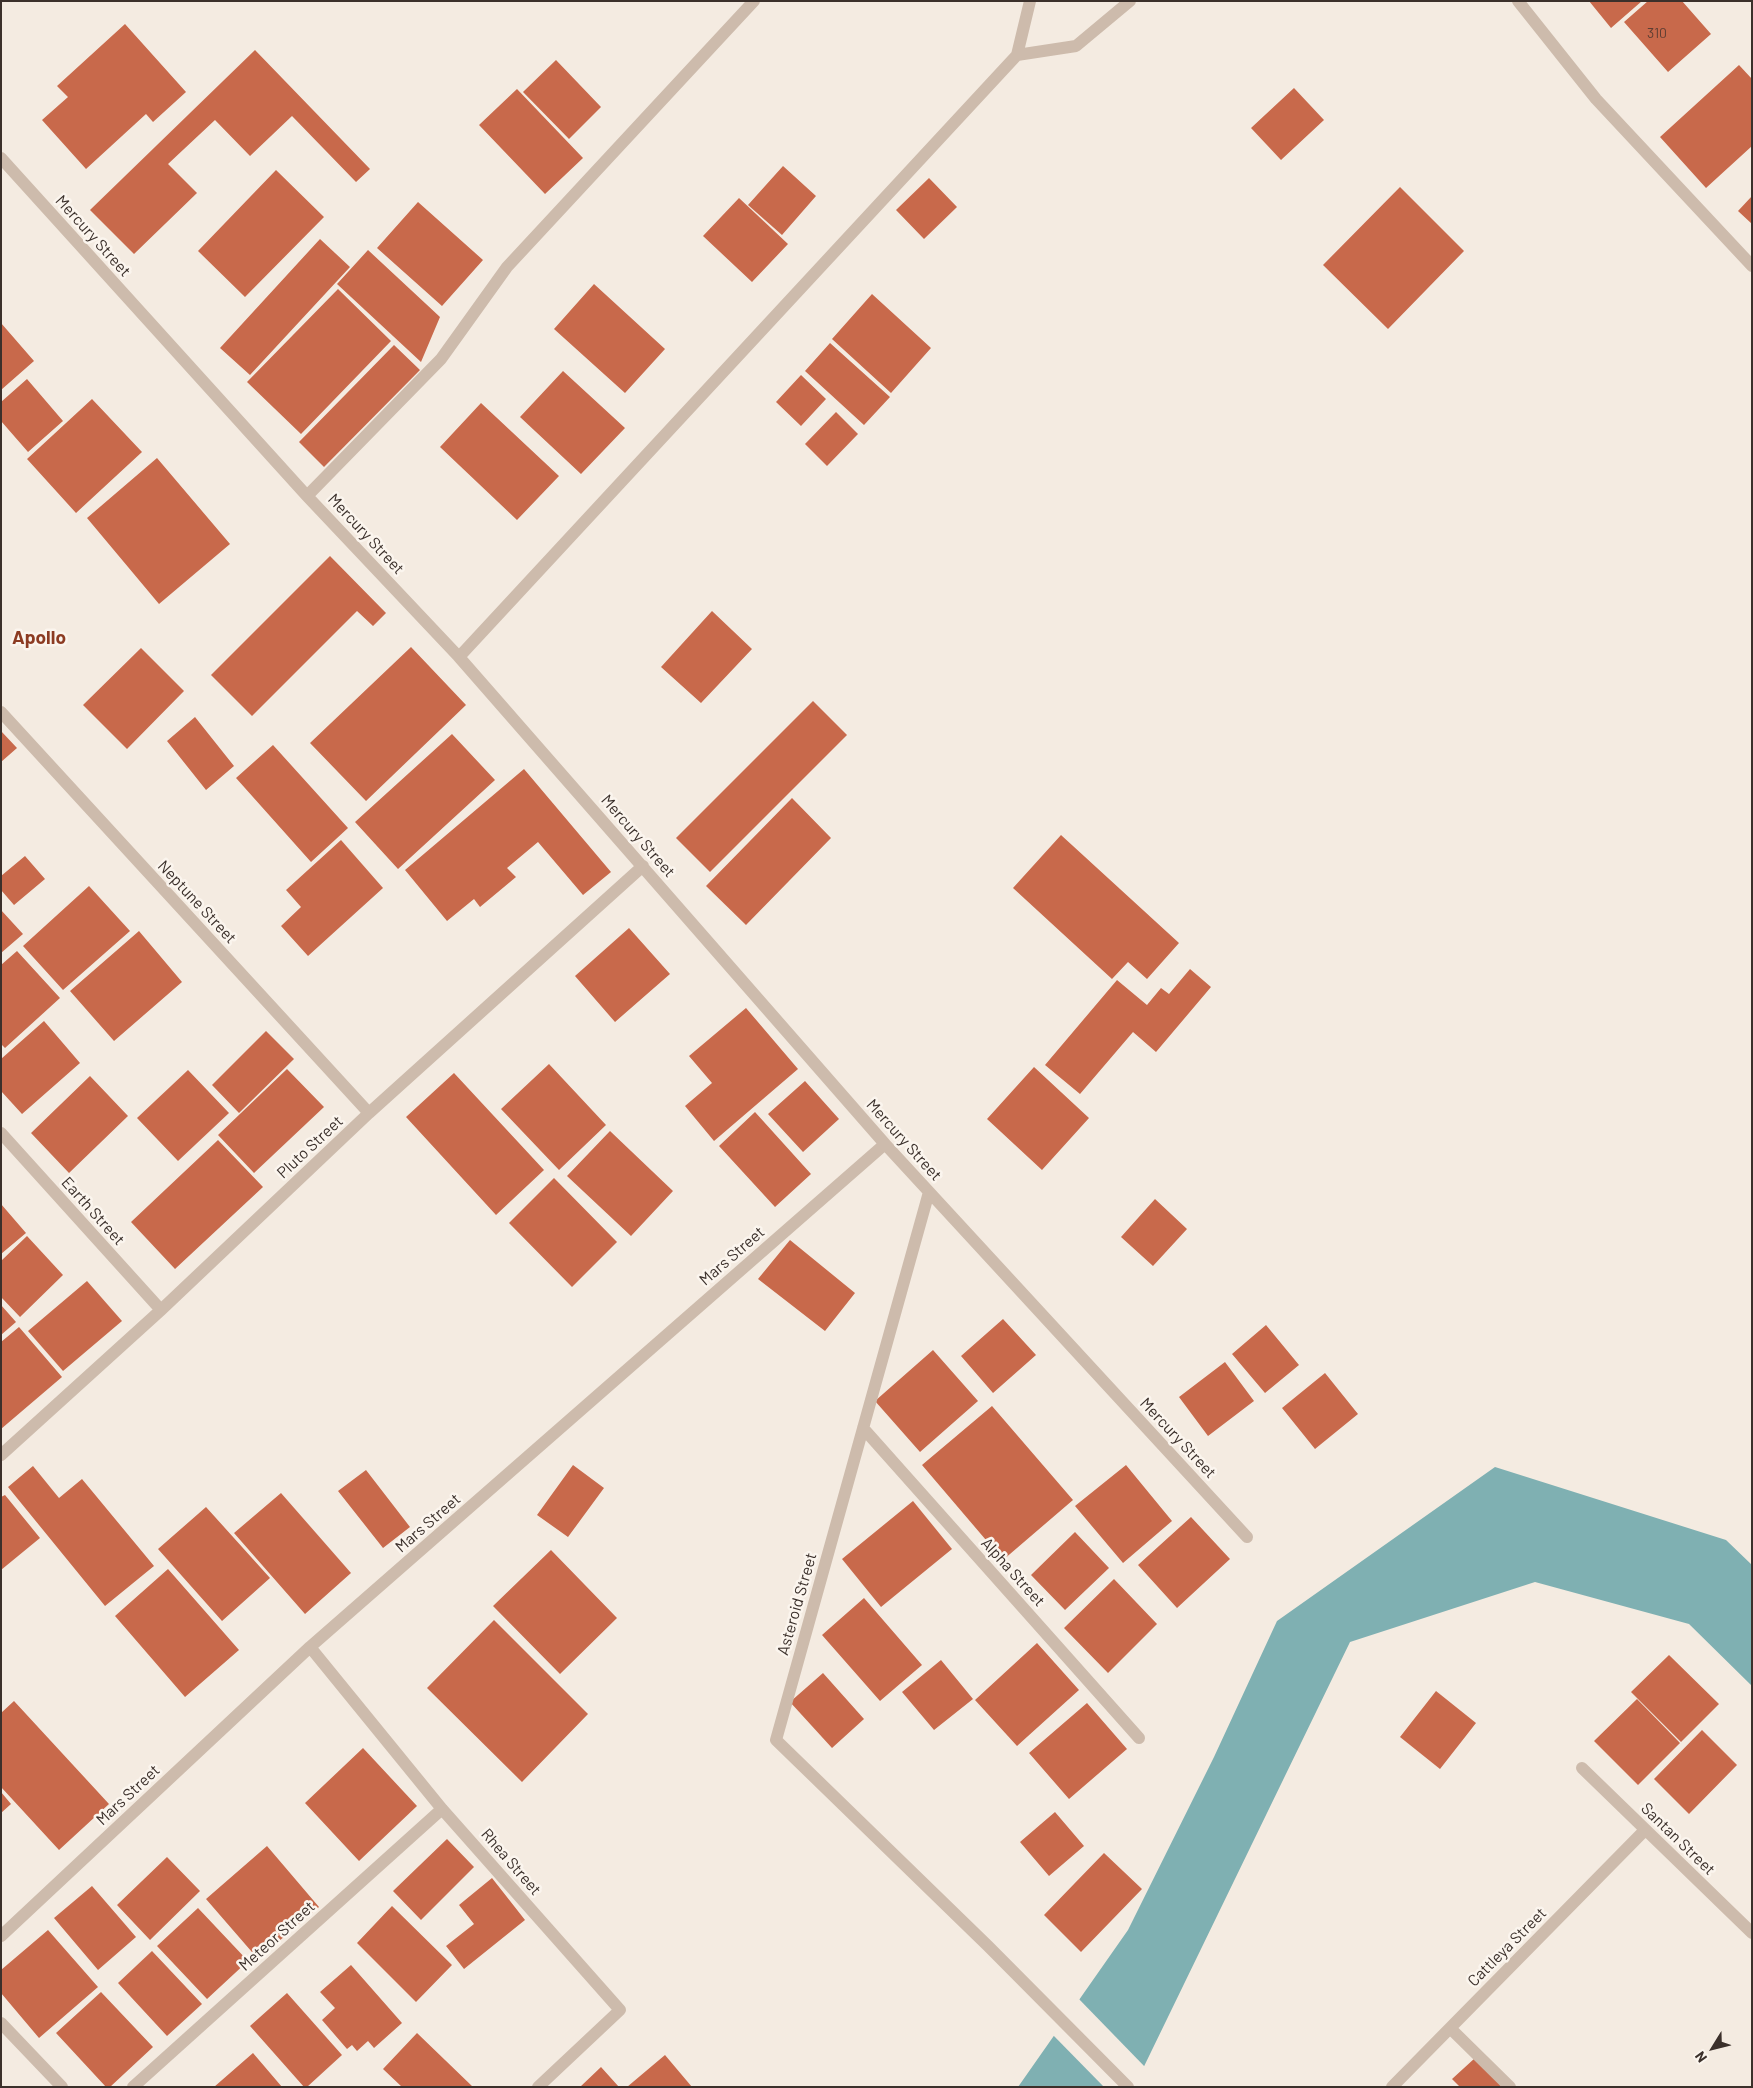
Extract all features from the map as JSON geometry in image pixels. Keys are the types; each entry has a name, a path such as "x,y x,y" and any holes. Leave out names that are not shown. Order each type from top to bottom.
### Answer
{"street":[{"path":"308,496 441,359 507,267 754,1"},
{"path":"459,657 1017,55 1030,1"},
{"path":"1017,55 1076,46 1130,1"},
{"path":"1518,1 1596,99 1752,266"},
{"name":"Mercury Street","path":"1,158 308,496 459,657 885,1144 1247,1537"},
{"name":"Neptune Street","path":"1,712 369,1113"},
{"name":"Pluto Street","path":"4,1448 161,1310 369,1113 643,866"},
{"name":"Earth Street","path":"1,1134 161,1310"},
{"name":"Mars Street","path":"1,1936 310,1648 885,1144"},
{"name":"Asteroid Street","path":"929,1192 776,1740 988,1946 1128,2087"},
{"name":"Alpha Street","path":"863,1428 1139,1738"},
{"name":"Rhea Street","path":"310,1648 442,1809 620,2010 538,2087"},
{"name":"Santan Street","path":"1582,1768 1752,1933"},
{"name":"Meteor Street","path":"132,2087 442,1809"},
{"name":"Cattleya Street","path":"1392,2087 1645,1830"},
{"path":"1,2023 62,2087"},
{"path":"1450,2028 1510,2087"}],"water":[{"path":"1495,1467 1726,1540 1752,1565 1752,1686 1689,1624 1535,1582 1350,1642 1134,2087 1018,2087 1128,1930 1214,1757 1277,1621"}],"pier":[{"path":"1077,1997 1146,2068 1136,2087 1104,2087 1052,2034"}],"building":[{"path":"1589,1 1642,1 1611,28"},
{"path":"1648,1 1682,1 1711,34 1668,72 1624,22"},
{"path":"125,24 186,92 153,122 146,114 86,169 42,120 68,97 57,86"},
{"path":"255,50 370,169 356,182 292,116 250,156 215,120 168,164 197,193 134,254 90,210"},
{"path":"556,60 601,107 569,139 523,92"},
{"path":"1739,65 1752,79 1752,146 1706,188 1660,137"},
{"path":"1294,88 1324,120 1281,160 1251,128"},
{"path":"517,89 583,158 545,194 479,125"},
{"path":"783,166 816,196 782,235 748,205"},
{"path":"276,170 324,217 245,297 198,251"},
{"path":"929,178 957,207 924,239 896,210"},
{"path":"1400,187 1464,251 1388,329 1323,265"},
{"path":"1752,196 1752,224 1738,211"},
{"path":"739,198 788,244 752,282 703,236"},
{"path":"418,202 483,260 442,306 377,248"},
{"path":"320,239 350,267 250,375 220,348"},
{"path":"368,250 440,317 421,362 337,284"},
{"path":"594,284 665,349 625,393 554,329"},
{"path":"338,289 391,341 301,434 247,382"},
{"path":"872,294 931,348 891,393 832,339"},
{"path":"1,323 34,361 1,390"},
{"path":"830,343 890,397 864,425 805,371"},
{"path":"394,345 420,370 324,467 299,442"},
{"path":"563,371 625,428 581,474 520,417"},
{"path":"801,375 826,399 801,426 776,402"},
{"path":"27,379 63,421 28,452 1,421 1,402"},
{"path":"92,399 142,452 76,513 27,459"},
{"path":"481,403 559,476 517,520 440,447"},
{"path":"836,412 858,434 827,466 805,444"},
{"path":"157,458 230,544 159,604 87,518"},
{"path":"330,556 386,613 373,626 357,611 252,716 211,675"},
{"path":"712,611 752,649 701,703 661,667"},
{"path":"411,647 466,705 366,801 310,743"},
{"path":"141,648 184,691 127,749 83,705"},
{"path":"813,701 847,735 710,872 676,838"},
{"path":"195,717 234,766 206,790 167,741"},
{"path":"1,731 17,748 1,762"},
{"path":"452,734 495,780 398,869 355,822"},
{"path":"273,745 348,828 311,862 236,778"},
{"path":"524,769 611,872 583,895 538,842 507,868 516,877 480,907 474,899 447,921 405,870"},
{"path":"792,798 831,838 746,925 706,886"},
{"path":"1061,835 1179,943 1147,979 1128,962 1112,979 1013,888"},
{"path":"341,840 383,888 308,956 281,926 301,907 286,890"},
{"path":"25,856 45,879 14,905 1,890 1,876"},
{"path":"89,886 130,931 63,990 23,946"},
{"path":"1,910 23,934 1,953"},
{"path":"629,928 670,974 615,1022 575,976"},
{"path":"139,931 182,982 114,1041 70,991"},
{"path":"17,951 60,998 5,1048 1,1044 1,965"},
{"path":"1190,969 1211,987 1156,1052 1133,1032 1080,1094 1045,1065 1117,980 1147,1005 1161,988 1169,994"},
{"path":"746,1008 798,1069 714,1141 685,1106 712,1083 689,1056"},
{"path":"44,1021 80,1063 22,1114 1,1091 1,1059"},
{"path":"266,1031 294,1059 239,1113 212,1085"},
{"path":"549,1064 606,1125 559,1170 501,1109"},
{"path":"1034,1067 1089,1118 1042,1170 987,1119"},
{"path":"287,1069 324,1107 254,1173 218,1135"},
{"path":"188,1070 229,1113 178,1161 137,1118"},
{"path":"454,1073 544,1170 496,1215 406,1117"},
{"path":"90,1076 128,1116 69,1173 31,1133"},
{"path":"805,1081 839,1119 803,1152 768,1114"},
{"path":"755,1112 811,1174 775,1207 719,1146"},
{"path":"610,1131 673,1191 631,1236 567,1176"},
{"path":"218,1140 263,1187 175,1269 131,1222"},
{"path":"554,1178 617,1242 572,1287 509,1223"},
{"path":"1155,1199 1187,1229 1153,1266 1121,1237"},
{"path":"1,1204 26,1233 1,1254"},
{"path":"27,1236 63,1275 20,1317 1,1297 1,1261"},
{"path":"790,1240 855,1293 825,1331 758,1279"},
{"path":"87,1281 122,1321 63,1371 28,1331"},
{"path":"1,1305 16,1322 1,1335"},
{"path":"1003,1319 1036,1355 993,1393 961,1356"},
{"path":"1266,1325 1299,1365 1265,1393 1232,1354"},
{"path":"19,1327 62,1377 1,1429 1,1342"},
{"path":"933,1350 978,1401 920,1452 875,1401"},
{"path":"1225,1362 1254,1401 1208,1436 1179,1397"},
{"path":"1325,1373 1358,1414 1315,1449 1282,1408"},
{"path":"992,1406 1073,1500 1003,1560 922,1465"},
{"path":"573,1465 604,1488 568,1537 537,1515"},
{"path":"1126,1465 1172,1521 1123,1563 1075,1506"},
{"path":"33,1466 59,1498 82,1479 154,1566 105,1606 8,1487"},
{"path":"366,1470 410,1527 383,1548 338,1491"},
{"path":"281,1493 351,1573 305,1614 234,1533"},
{"path":"5,1495 40,1538 1,1570 1,1497"},
{"path":"913,1501 952,1549 881,1607 842,1559"},
{"path":"206,1507 270,1578 222,1621 158,1549"},
{"path":"1191,1517 1230,1559 1177,1608 1138,1565"},
{"path":"1075,1532 1109,1568 1065,1610 1031,1575"},
{"path":"551,1550 617,1618 560,1674 493,1606"},
{"path":"168,1569 239,1650 185,1697 115,1616"},
{"path":"1114,1579 1157,1624 1108,1673 1064,1628"},
{"path":"864,1598 922,1665 880,1701 822,1635"},
{"path":"494,1620 588,1714 522,1782 427,1688"},
{"path":"1037,1643 1079,1690 1017,1746 975,1700"},
{"path":"1669,1655 1719,1704 1681,1742 1631,1692"},
{"path":"941,1660 973,1699 934,1730 902,1692"},
{"path":"823,1673 864,1719 832,1748 790,1702"},
{"path":"1436,1691 1476,1723 1440,1769 1400,1737"},
{"path":"1637,1699 1680,1743 1638,1785 1594,1741"},
{"path":"14,1701 109,1804 59,1850 1,1787 1,1713"},
{"path":"1087,1703 1127,1749 1069,1799 1029,1753"},
{"path":"1702,1730 1737,1765 1689,1814 1654,1779"},
{"path":"363,1748 417,1806 359,1861 305,1803"},
{"path":"1,1792 11,1804 1,1813"},
{"path":"1055,1812 1084,1846 1049,1876 1020,1842"},
{"path":"447,1839 474,1867 421,1920 393,1891"},
{"path":"267,1846 319,1907 258,1959 206,1899"},
{"path":"1104,1853 1142,1889 1081,1952 1044,1915"},
{"path":"167,1857 200,1891 150,1940 117,1905"},
{"path":"492,1878 525,1920 464,1969 446,1946 474,1924 459,1905"},
{"path":"92,1886 136,1937 98,1970 54,1918"},
{"path":"392,1906 452,1965 416,2002 357,1943"},
{"path":"198,1908 248,1961 207,1999 157,1946"},
{"path":"48,1930 98,1987 39,2038 1,1993 1,1970"},
{"path":"152,1951 202,2004 167,2036 118,1983"},
{"path":"351,1965 402,2023 374,2048 368,2041 357,2051 352,2045 347,2049 322,2020 335,2008 320,1992"},
{"path":"101,1992 153,2047 110,2087 106,2087 56,2033"},
{"path":"287,1993 342,2055 307,2087 304,2087 250,2026"},
{"path":"417,2033 473,2087 402,2087 383,2069"},
{"path":"253,2053 282,2087 214,2087"},
{"path":"665,2055 692,2087 627,2087"},
{"path":"1475,2058 1502,2087 1460,2087 1452,2079"},
{"path":"601,2067 619,2087 580,2087"}],"district":[{"name":"Apollo","path":"39,638"}]}
